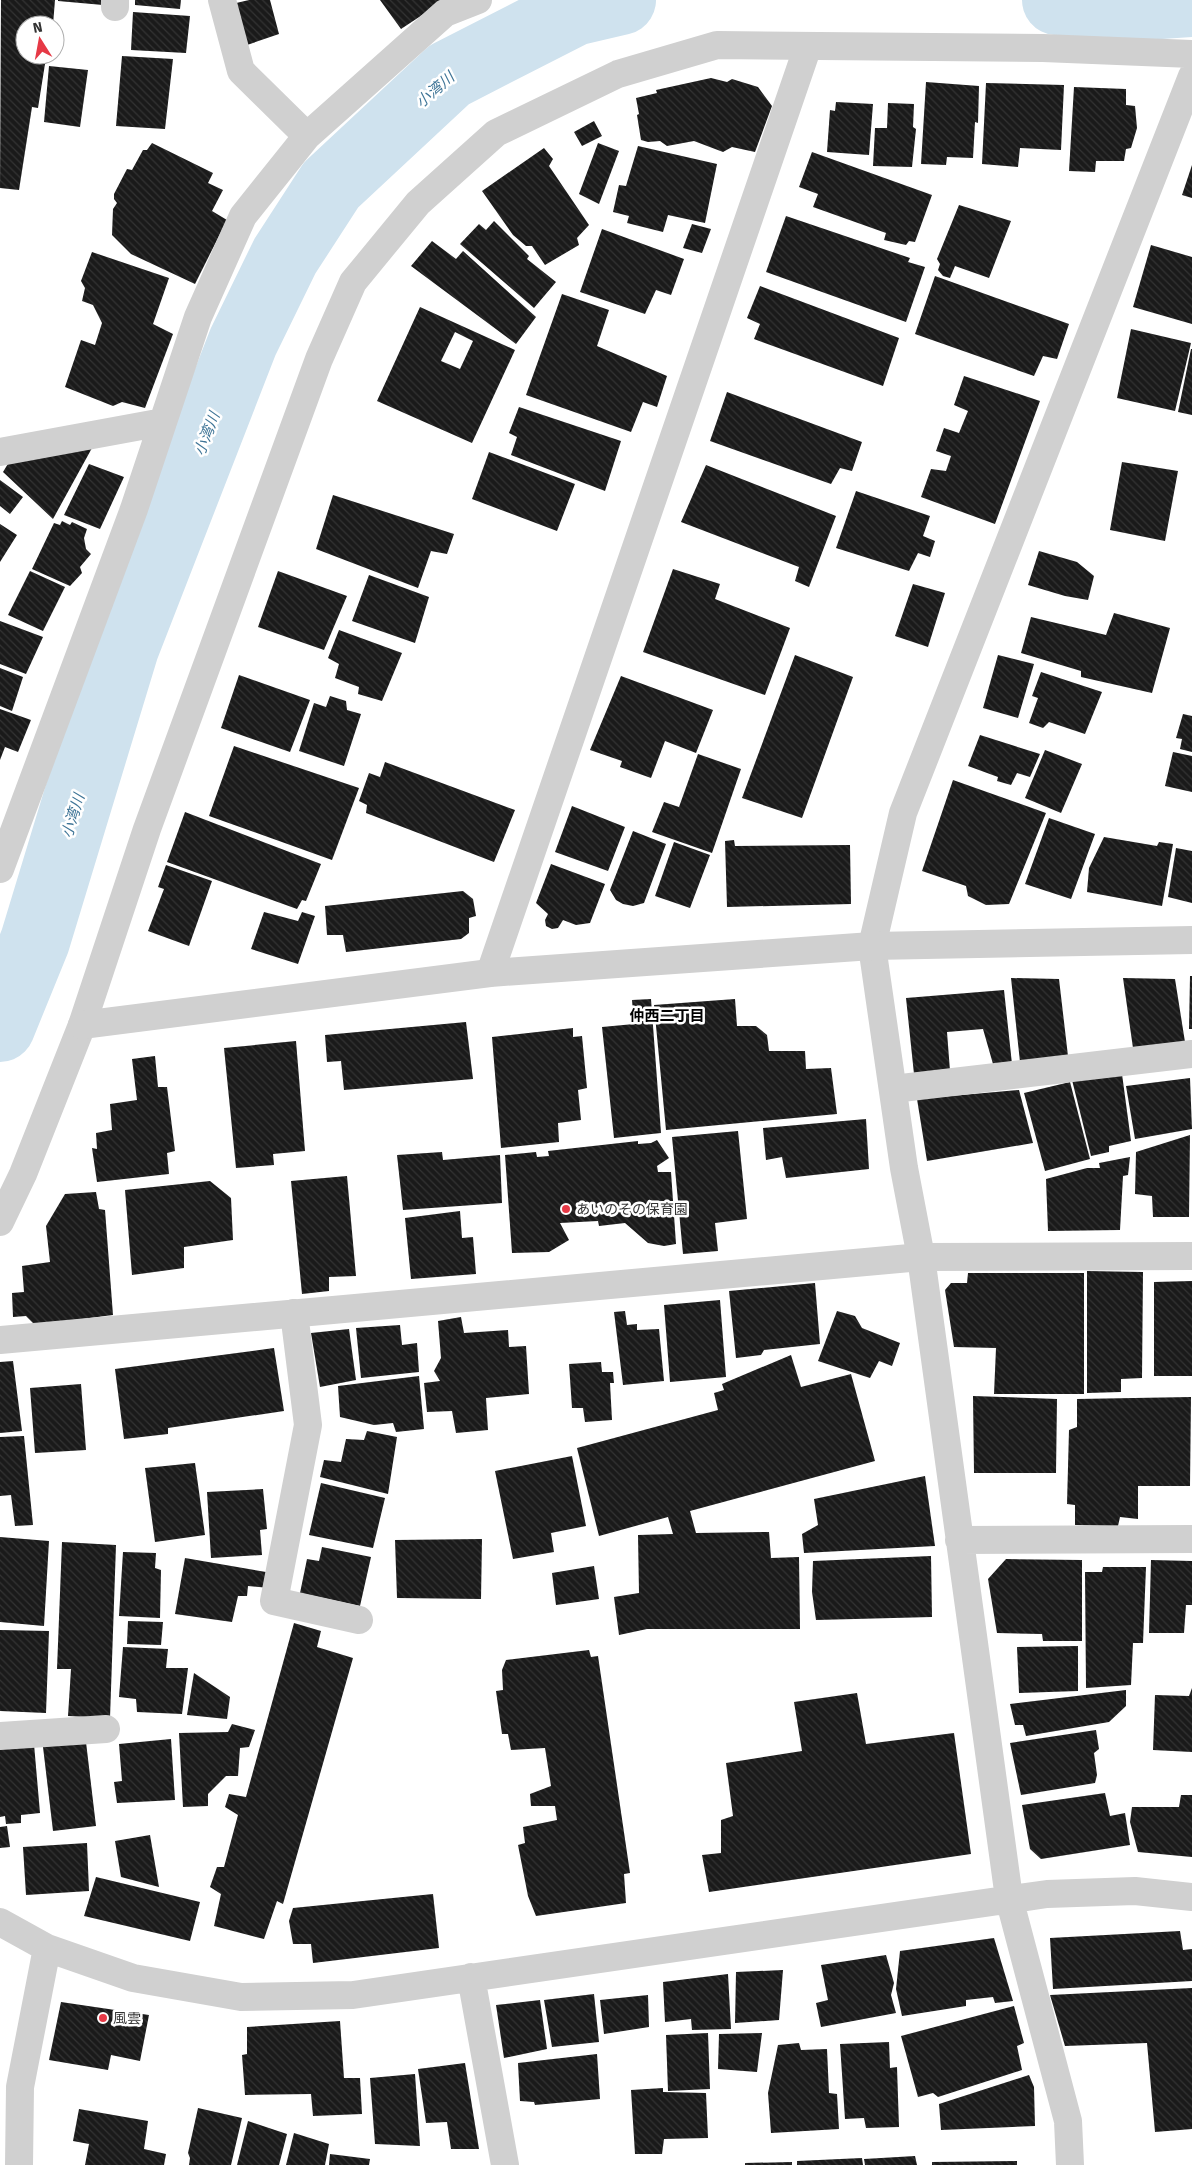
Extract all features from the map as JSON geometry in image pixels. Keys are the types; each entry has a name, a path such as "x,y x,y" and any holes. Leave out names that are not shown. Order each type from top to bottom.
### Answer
{"street":[{"path":"222,0 241,71 306,136"},
{"path":"0,869 134,509 198,318 243,216 306,136 446,13 478,0"},
{"path":"0,1222 23,1174 82,1026 147,829 319,359 354,282 418,203 496,133 618,74 717,45 1043,48 1192,54"},
{"path":"490,973 808,46"},
{"path":"1070,2165 1068,2121 1009,1898 921,1257 904,1168 872,946 903,813 1192,76"},
{"path":"0,452 163,422"},
{"path":"82,1026 490,973 872,946 1192,940"},
{"path":"893,1090 1192,1054"},
{"path":"0,1340 921,1257 1192,1256"},
{"path":"294,1314 308,1425 274,1601 359,1620"},
{"path":"960,1540 1192,1539"},
{"path":"0,1736 106,1730"},
{"path":"0,1922 46,1948 133,1978 241,1997 352,1995 965,1907 1009,1898 1047,1894 1135,1891 1192,1897"},
{"path":"20,2165 20,2087 46,1948"},
{"path":"471,1977 505,2165"}],"building":[{"path":"1,0 55,0 54,15 15,15 15,65 45,65 38,108 32,107 19,190 0,188"},
{"path":"58,0 104,0 103,5"},
{"path":"135,0 181,0 180,9 135,5"},
{"path":"249,0 270,0 279,34 244,46 232,4"},
{"path":"380,0 445,0 401,29"},
{"path":"133,12 190,16 186,53 131,50"},
{"path":"122,56 173,59 165,129 116,126"},
{"path":"49,66 88,70 80,127 44,122"},
{"path":"711,78 727,82 732,79 758,87 772,106 755,152 732,147 723,152 694,141 667,146 660,141 648,142 641,140 636,98 657,93 656,90"},
{"path":"926,82 979,86 978,123 975,122 973,158 947,157 946,165 921,164"},
{"path":"986,83 1064,85 1061,150 1020,148 1018,167 982,164"},
{"path":"1074,87 1126,89 1126,105 1135,106 1137,128 1131,148 1126,149 1124,161 1096,161 1095,172 1069,171"},
{"path":"836,102 873,104 869,155 827,152 830,110 835,111"},
{"path":"888,103 914,104 913,127 916,129 912,167 873,166 875,128 887,128"},
{"path":"594,121 602,136 582,146 574,132"},
{"path":"152,143 213,173 208,183 223,190 212,211 227,220 195,284 131,254 112,235 113,209 117,203 114,199 114,194 127,169 132,170 143,150 147,150"},
{"path":"598,143 619,151 599,204 579,194"},
{"path":"638,146 717,164 705,223 668,215 663,232 627,223 629,216 613,212 619,185 626,186"},
{"path":"544,148 553,159 549,166 589,225 577,238 579,245 545,265 532,246 526,246 513,235 482,191"},
{"path":"812,152 932,195 915,242 909,241 906,245 884,240 886,233 813,207 818,194 799,187"},
{"path":"1192,165 1192,198 1182,195"},
{"path":"959,205 1011,221 989,278 955,266 950,278 943,276 938,270 940,264 937,259"},
{"path":"786,216 910,258 908,262 925,267 906,322 766,272"},
{"path":"494,221 529,256 527,259 556,282 534,308 460,244 479,224 486,230"},
{"path":"692,224 711,229 702,253 683,248"},
{"path":"602,229 684,259 671,295 656,290 645,314 580,292"},
{"path":"432,241 456,259 463,251 536,317 516,344 411,266"},
{"path":"1151,245 1192,257 1192,324 1133,307"},
{"path":"92,252 169,278 153,324 173,334 145,408 122,402 113,406 65,387 81,340 95,345 102,323 93,305 82,301 85,288 81,281"},
{"path":"935,276 1069,324 1057,359 1043,356 1034,376 915,334"},
{"path":"760,286 899,338 883,386 754,339 760,324 747,318"},
{"path":"562,294 609,310 597,346 667,376 657,407 643,402 631,432 526,395"},
{"path":"420,307 515,350 472,443 377,401","holes":["455,332 473,341 460,369 441,361"]},
{"path":"1131,329 1191,343 1175,411 1117,398"},
{"path":"1192,349 1192,415 1178,412"},
{"path":"964,376 1040,401 995,524 921,497 931,469 946,471 951,456 936,451 944,428 959,433 968,411 954,405"},
{"path":"727,392 862,442 852,471 840,468 831,484 710,441"},
{"path":"519,407 621,441 605,491 511,455 517,437 509,433"},
{"path":"92,448 53,519 3,472 12,457"},
{"path":"489,452 575,484 557,531 472,499"},
{"path":"1122,462 1178,471 1165,541 1110,530"},
{"path":"89,464 124,477 100,529 64,515"},
{"path":"706,465 836,516 809,587 795,581 799,567 681,522"},
{"path":"0,480 23,497 10,514 0,506"},
{"path":"856,491 930,516 923,536 935,541 930,557 918,553 909,571 836,548"},
{"path":"333,495 454,534 447,554 431,551 418,588 316,549"},
{"path":"62,521 70,525 72,522 87,529 84,538 86,549 91,554 80,567 82,573 70,586 32,569 54,523 60,525"},
{"path":"0,524 17,535 0,562"},
{"path":"1039,551 1077,562 1094,576 1088,600 1065,596 1028,585"},
{"path":"673,569 720,584 715,599 790,628 765,695 643,652"},
{"path":"30,571 65,587 43,631 8,615"},
{"path":"278,571 347,596 324,650 258,627"},
{"path":"369,575 429,597 415,643 352,621"},
{"path":"913,584 945,593 928,647 895,636"},
{"path":"1114,613 1170,628 1152,693 1081,677 1081,671 1021,653 1031,617 1106,635"},
{"path":"0,621 43,637 26,674 0,664"},
{"path":"339,630 402,653 382,701 358,694 359,687 335,678 339,664 328,658"},
{"path":"795,655 853,677 802,818 742,798"},
{"path":"998,655 1034,664 1018,718 983,708"},
{"path":"0,668 23,677 12,711 0,706"},
{"path":"1041,672 1102,692 1085,734 1049,722 1043,728 1029,723 1038,698 1032,696"},
{"path":"239,675 310,700 290,752 221,728"},
{"path":"621,676 713,710 696,753 665,741 651,778 620,767 622,761 590,750"},
{"path":"330,696 346,701 347,710 361,714 344,766 299,751 314,703 326,707"},
{"path":"0,709 31,720 18,752 5,747 0,760"},
{"path":"1183,714 1192,716 1192,752 1180,749 1182,739 1176,738"},
{"path":"980,735 1040,754 1030,777 1017,773 1011,785 997,781 998,777 968,766"},
{"path":"234,746 359,788 332,860 209,816"},
{"path":"1045,750 1082,764 1061,813 1025,798"},
{"path":"1173,752 1192,756 1192,792 1165,786"},
{"path":"698,754 741,769 712,853 652,832 664,802 679,807"},
{"path":"385,762 515,810 494,862 366,813 367,805 359,801 369,773 380,777"},
{"path":"953,780 1046,813 1009,904 986,905 968,896 966,886 922,871"},
{"path":"572,806 625,827 608,871 555,852"},
{"path":"185,812 321,864 306,901 302,900 297,909 167,862"},
{"path":"1049,818 1095,834 1071,899 1025,884"},
{"path":"633,831 666,844 644,903 633,906 616,900 610,890"},
{"path":"1104,837 1157,846 1159,842 1173,844 1162,906 1087,892 1089,868"},
{"path":"734,840 735,846 850,845 851,904 727,907 725,841"},
{"path":"674,842 710,855 690,908 655,896"},
{"path":"1176,848 1192,851 1192,903 1168,897"},
{"path":"551,864 605,884 590,923 576,925 563,920 558,928 552,929 546,926 545,920 548,914 536,903"},
{"path":"166,865 212,881 189,946 148,931 164,889 158,887"},
{"path":"463,891 473,899 476,916 469,918 469,933 461,939 346,952 343,935 327,935 325,906"},
{"path":"264,912 298,921 302,912 315,916 298,964 251,949"},
{"path":"1190,976 1192,976 1192,1029 1189,1029"},
{"path":"1011,978 1059,979 1068,1056 1020,1062"},
{"path":"1123,978 1175,979 1185,1042 1133,1048"},
{"path":"1004,990 1012,1064 993,1064 983,1029 947,1032 950,1071 914,1074 906,998"},
{"path":"651,999 661,1133 614,1138 602,1027 634,1024 632,1000"},
{"path":"735,999 737,1026 756,1026 767,1035 769,1051 805,1051 806,1069 831,1068 837,1114 666,1130 654,1005"},
{"path":"466,1022 473,1079 344,1090 341,1061 327,1062 325,1035"},
{"path":"573,1028 573,1037 582,1036 587,1088 578,1090 581,1120 558,1123 559,1142 501,1148 492,1037"},
{"path":"296,1041 305,1151 273,1154 274,1165 236,1168 224,1048"},
{"path":"155,1056 158,1087 167,1087 175,1151 167,1153 169,1174 97,1182 92,1148 97,1149 96,1133 112,1130 110,1104 137,1100 132,1059"},
{"path":"1122,1074 1131,1141 1109,1146 1109,1152 1091,1156 1072,1080"},
{"path":"1190,1078 1192,1129 1135,1139 1126,1086"},
{"path":"1070,1082 1090,1159 1045,1171 1024,1093"},
{"path":"1019,1090 1033,1143 927,1161 917,1099"},
{"path":"866,1119 869,1169 786,1178 782,1157 766,1160 763,1128"},
{"path":"738,1131 747,1219 715,1223 718,1251 683,1254 672,1137"},
{"path":"1190,1135 1189,1217 1153,1217 1152,1196 1135,1194 1136,1152"},
{"path":"657,1140 669,1158 657,1166 658,1172 671,1172 676,1244 664,1246 648,1243 625,1223 599,1226 598,1221 560,1223 569,1240 549,1252 512,1253 505,1155 536,1152 537,1157 549,1156 548,1151 638,1141 638,1144 651,1143"},
{"path":"442,1152 443,1160 500,1155 502,1203 403,1210 397,1155"},
{"path":"1130,1157 1128,1175 1123,1176 1120,1230 1048,1231 1046,1179 1087,1168 1100,1168 1099,1163"},
{"path":"347,1176 356,1276 329,1277 329,1291 302,1294 291,1181"},
{"path":"210,1181 231,1198 233,1240 184,1247 184,1268 132,1275 125,1190"},
{"path":"96,1192 99,1209 105,1210 113,1315 35,1325 26,1316 13,1317 12,1293 24,1292 22,1266 50,1262 46,1226 65,1194"},
{"path":"460,1211 462,1238 473,1237 476,1274 411,1279 405,1218"},
{"path":"1087,1271 1143,1272 1142,1378 1121,1379 1121,1392 1087,1393"},
{"path":"968,1273 1084,1273 1084,1394 994,1394 996,1348 954,1347 945,1290 951,1283 967,1283"},
{"path":"1192,1281 1192,1376 1154,1376 1154,1282"},
{"path":"815,1283 820,1344 764,1350 761,1355 736,1358 729,1291"},
{"path":"720,1300 726,1377 670,1382 664,1305"},
{"path":"625,1311 627,1325 637,1324 637,1330 659,1329 664,1381 623,1385 614,1312"},
{"path":"837,1311 855,1316 862,1328 900,1343 892,1366 879,1361 870,1378 818,1361"},
{"path":"461,1317 464,1333 508,1330 509,1347 526,1346 529,1394 486,1398 488,1430 456,1433 452,1411 427,1412 424,1383 440,1381 434,1371 441,1358 438,1321"},
{"path":"400,1325 402,1345 417,1343 419,1372 361,1378 356,1328"},
{"path":"349,1329 356,1380 320,1387 311,1333"},
{"path":"274,1348 284,1411 168,1428 168,1434 124,1439 115,1369"},
{"path":"791,1355 801,1387 851,1374 875,1461 690,1511 696,1533 769,1532 771,1558 799,1557 800,1629 647,1629 619,1635 614,1597 639,1593 638,1535 673,1534 668,1517 599,1536 577,1448 718,1410 714,1393 724,1390 722,1384"},
{"path":"13,1361 22,1431 0,1433 0,1362"},
{"path":"601,1362 602,1372 613,1372 614,1383 610,1383 612,1420 585,1422 583,1408 572,1408 569,1364"},
{"path":"419,1376 424,1429 396,1432 393,1423 374,1425 340,1417 338,1386"},
{"path":"81,1384 86,1450 35,1453 30,1388"},
{"path":"973,1396 1057,1399 1056,1473 974,1473"},
{"path":"1191,1397 1190,1486 1138,1486 1138,1519 1120,1517 1118,1526 1075,1525 1075,1505 1067,1504 1069,1430 1077,1427 1077,1399"},
{"path":"367,1431 397,1437 388,1494 320,1477 324,1460 341,1462 346,1439 364,1440"},
{"path":"24,1436 33,1525 15,1526 11,1495 0,1496 0,1437"},
{"path":"572,1456 586,1526 551,1533 554,1552 513,1559 495,1471"},
{"path":"195,1463 205,1535 155,1542 145,1468"},
{"path":"925,1476 935,1546 804,1553 802,1534 818,1525 814,1499"},
{"path":"321,1483 385,1498 373,1548 309,1535"},
{"path":"263,1489 267,1529 260,1530 262,1555 211,1558 207,1492"},
{"path":"0,1537 49,1541 44,1626 0,1622"},
{"path":"482,1539 481,1599 397,1598 395,1540"},
{"path":"62,1542 116,1545 110,1718 68,1716 71,1669 57,1669"},
{"path":"322,1547 371,1557 360,1606 300,1593 307,1559 319,1561"},
{"path":"123,1552 156,1553 155,1568 161,1570 160,1618 119,1616"},
{"path":"931,1556 932,1617 816,1620 812,1592 813,1561"},
{"path":"185,1558 272,1573 269,1588 248,1586 247,1596 238,1596 232,1622 175,1614"},
{"path":"1006,1559 1082,1560 1082,1641 1043,1641 1042,1634 997,1633 988,1579"},
{"path":"1151,1560 1192,1561 1192,1605 1186,1605 1184,1633 1149,1633"},
{"path":"594,1566 599,1599 556,1605 552,1573"},
{"path":"1103,1567 1146,1567 1143,1643 1133,1643 1131,1685 1086,1688 1085,1572 1102,1572"},
{"path":"128,1621 163,1622 161,1645 127,1644"},
{"path":"294,1623 321,1631 317,1647 353,1658 283,1904 277,1901 264,1939 214,1926 221,1894 210,1887 217,1867 224,1867 238,1815 225,1807 229,1794 246,1797"},
{"path":"0,1630 49,1631 46,1713 0,1711"},
{"path":"1078,1646 1078,1691 1019,1693 1017,1647"},
{"path":"123,1647 168,1649 166,1668 188,1668 182,1714 137,1712 136,1699 119,1697"},
{"path":"589,1650 591,1657 598,1656 630,1873 624,1874 626,1903 536,1916 528,1896 518,1845 525,1843 523,1827 557,1820 555,1806 531,1806 530,1794 551,1786 545,1748 511,1750 508,1734 502,1734 496,1691 503,1690 502,1670 506,1660"},
{"path":"194,1673 230,1697 227,1719 187,1715"},
{"path":"1192,1688 1192,1752 1153,1750 1155,1695 1189,1696"},
{"path":"1126,1690 1126,1706 1109,1722 1026,1736 1023,1725 1015,1725 1010,1704"},
{"path":"857,1693 866,1744 954,1733 971,1854 709,1892 702,1855 721,1853 721,1820 733,1816 726,1763 802,1751 794,1702"},
{"path":"232,1724 255,1730 249,1747 240,1748 238,1776 226,1776 208,1794 208,1806 183,1807 179,1733 228,1732"},
{"path":"1096,1730 1099,1749 1094,1753 1097,1775 1095,1783 1021,1795 1010,1743"},
{"path":"171,1739 175,1800 117,1803 114,1782 122,1781 119,1744"},
{"path":"86,1742 96,1826 53,1831 43,1747"},
{"path":"34,1744 40,1813 21,1815 21,1823 6,1824 5,1816 0,1817 0,1747"},
{"path":"1105,1793 1110,1816 1125,1813 1130,1845 1041,1859 1030,1849 1022,1805"},
{"path":"1181,1795 1192,1795 1192,1857 1138,1852 1130,1822 1132,1807 1179,1807"},
{"path":"7,1826 10,1847 0,1848 0,1827"},
{"path":"150,1835 159,1887 121,1877 115,1841"},
{"path":"87,1843 89,1891 26,1895 23,1847"},
{"path":"96,1877 200,1902 190,1941 84,1916"},
{"path":"433,1894 439,1948 313,1963 311,1944 293,1944 289,1921 293,1908"},
{"path":"1180,1931 1183,1950 1192,1949 1192,1981 1053,1989 1050,1938"},
{"path":"994,1938 1013,2001 995,2003 993,1997 966,2000 966,2006 902,2016 896,1989 900,1951"},
{"path":"886,1955 894,1983 891,1995 896,2013 821,2027 816,2003 828,2000 821,1965"},
{"path":"783,1970 779,2020 735,2023 736,1972"},
{"path":"728,1974 731,2029 692,2030 691,2019 665,2022 663,1982"},
{"path":"1192,1988 1192,2129 1155,2132 1147,2043 1065,2046 1050,1995"},
{"path":"594,1994 599,2042 552,2047 544,2000"},
{"path":"648,1995 649,2027 604,2034 600,2000"},
{"path":"540,2000 547,2049 504,2058 496,2005"},
{"path":"61,2002 149,2015 140,2061 111,2055 108,2070 49,2060"},
{"path":"1014,2006 1024,2043 1017,2046 1022,2070 938,2097 933,2093 918,2097 901,2036"},
{"path":"340,2021 344,2078 360,2078 362,2114 313,2116 311,2094 245,2095 242,2055 247,2054 247,2027"},
{"path":"708,2033 710,2089 668,2091 666,2035"},
{"path":"762,2033 757,2072 718,2069 719,2034"},
{"path":"889,2042 890,2068 897,2067 899,2127 866,2128 864,2118 845,2119 840,2044"},
{"path":"799,2043 801,2050 827,2049 829,2093 837,2094 839,2129 771,2133 768,2093 778,2045"},
{"path":"597,2054 600,2099 535,2105 534,2102 520,2101 518,2063"},
{"path":"465,2063 479,2149 451,2149 447,2122 426,2123 418,2069"},
{"path":"415,2074 420,2146 375,2144 370,2078"},
{"path":"1029,2075 1034,2087 1035,2126 941,2130 939,2104"},
{"path":"663,2088 663,2092 706,2093 708,2138 664,2139 662,2154 635,2154 631,2090"},
{"path":"198,2108 242,2118 231,2165 189,2165 190,2158 188,2153"},
{"path":"79,2109 148,2121 144,2149 166,2154 164,2165 85,2165 89,2144 73,2141"},
{"path":"248,2121 287,2134 279,2165 237,2165"},
{"path":"294,2133 329,2144 325,2165 286,2165"},
{"path":"330,2154 370,2159 369,2165 329,2165"},
{"path":"915,2156 917,2165 865,2165 864,2159"},
{"path":"862,2158 863,2165 797,2165 797,2161"},
{"path":"1017,2161 1017,2165 932,2165 932,2162"},
{"path":"792,2162 792,2165 745,2165 745,2163"}],"waterway":[{"name":"小湾川","path":"0,1027 35,941 124,648 243,342 285,256 331,185 449,75 574,11 621,0"},
{"name":"小湾川","path":"1057,0 1130,6 1192,2"}],"place":[{"name":"あいのその保育園","path":"566,1209"},
{"name":"風雲","path":"103,2018"}],"district":[{"name":"仲西二丁目","path":"667,1016"}]}
